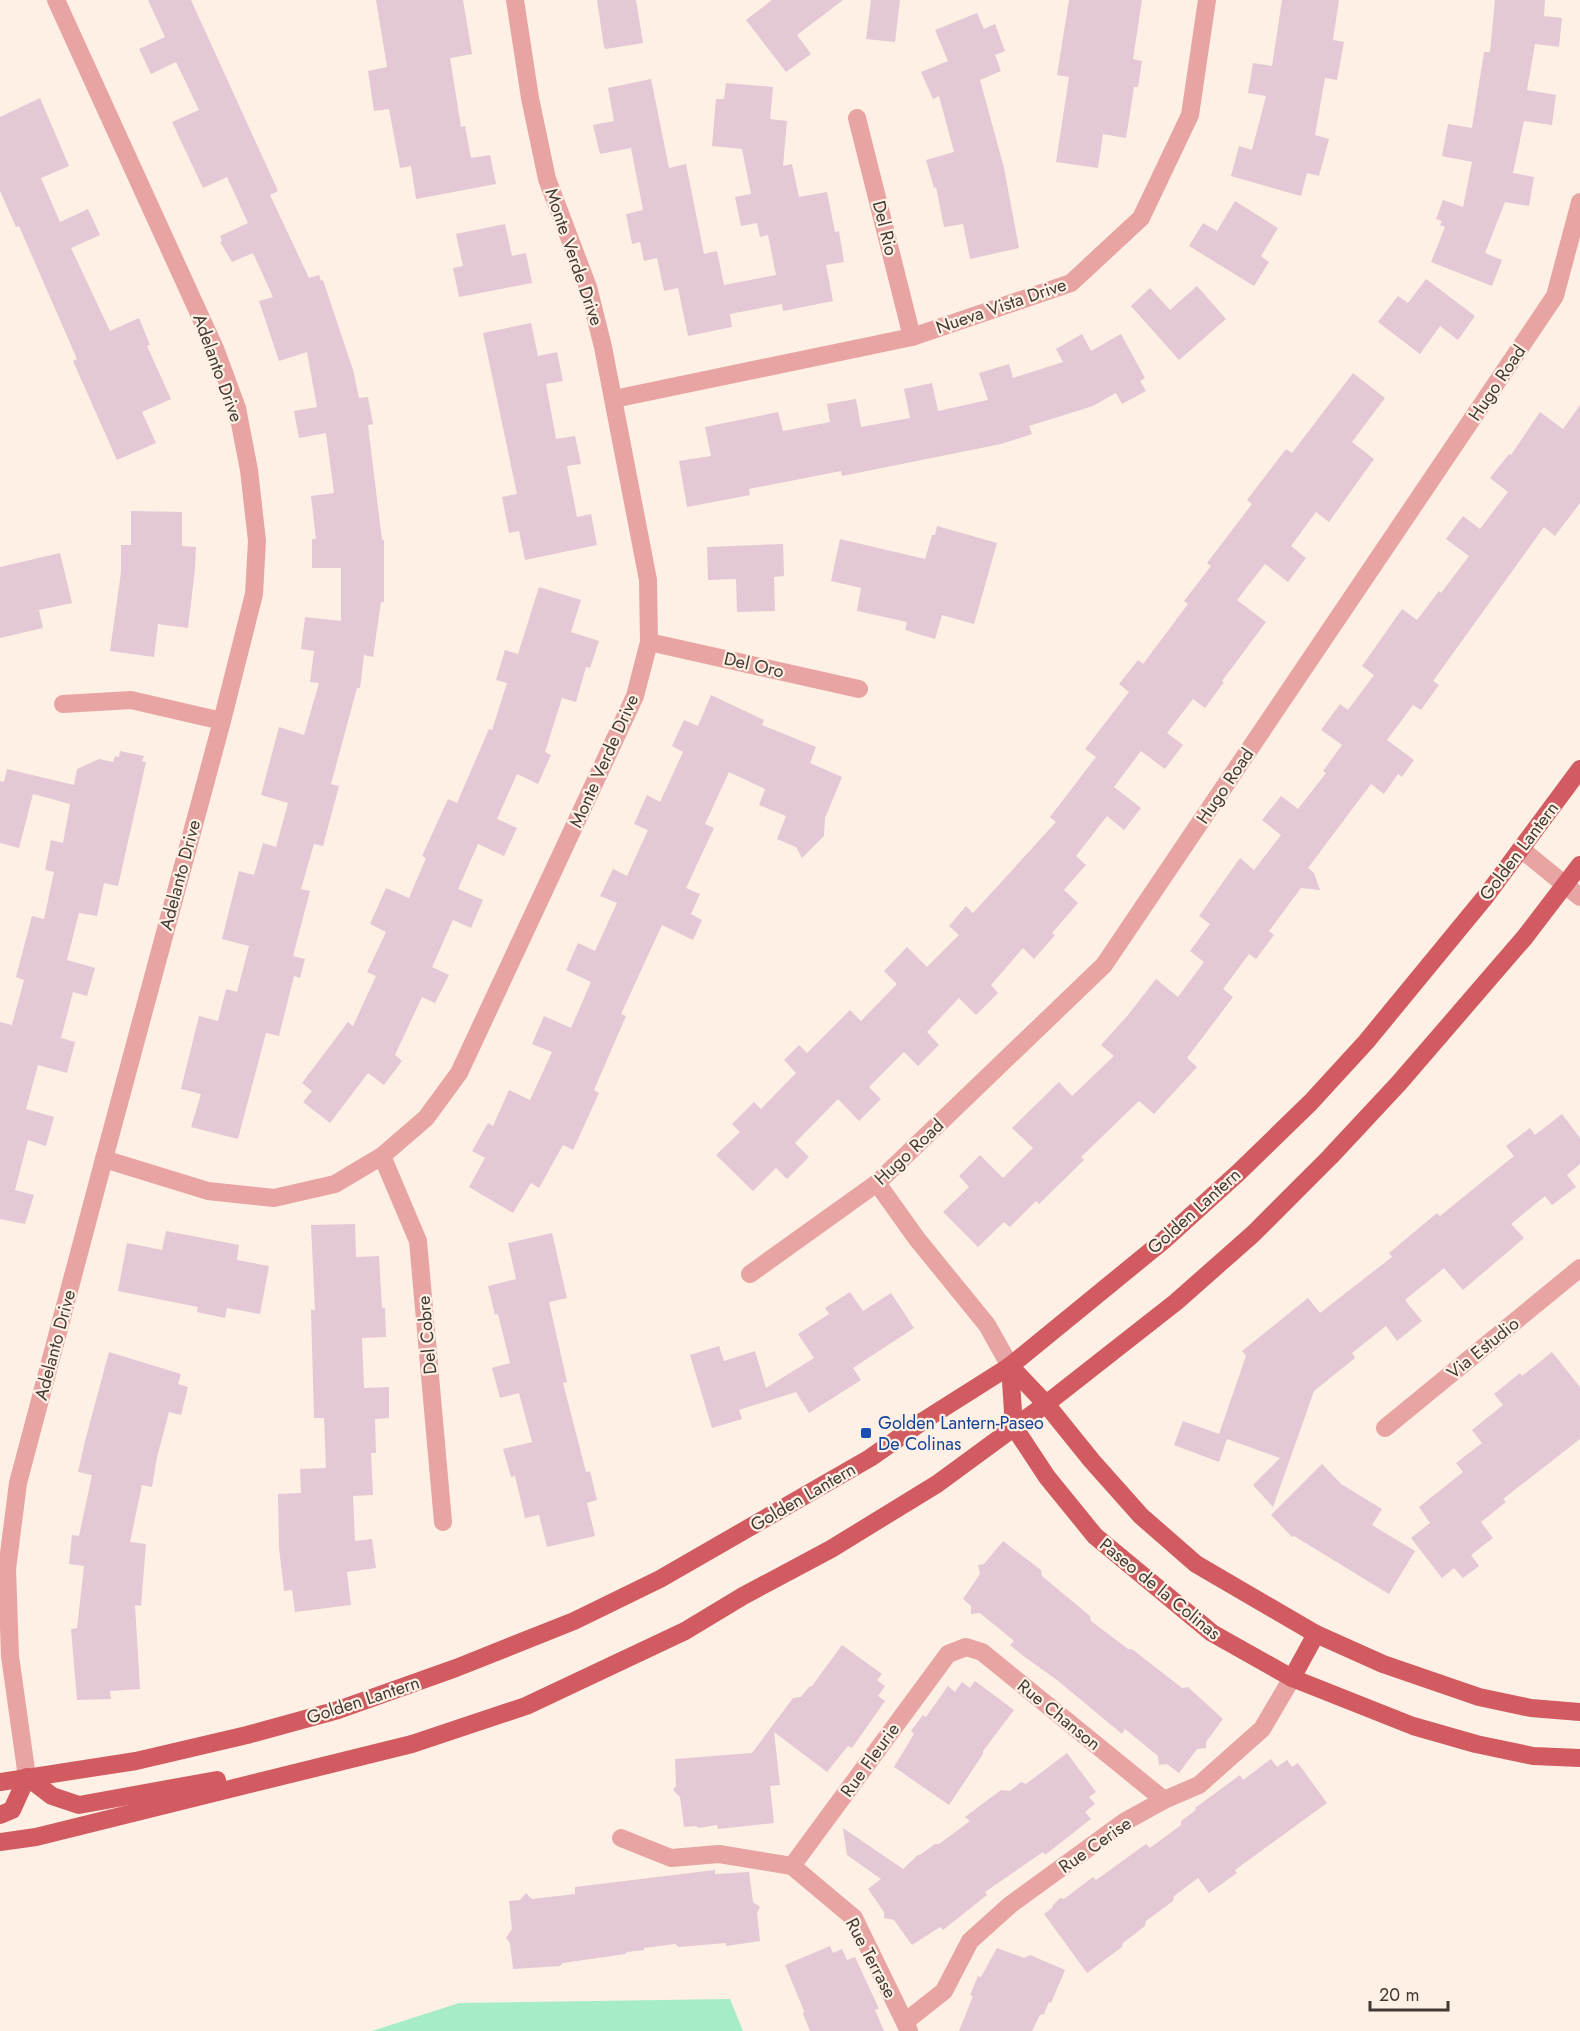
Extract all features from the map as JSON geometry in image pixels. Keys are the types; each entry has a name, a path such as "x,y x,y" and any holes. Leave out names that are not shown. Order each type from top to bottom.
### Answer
{"main road":[{"name":"Golden Lantern","path":"0,1782 136,1761 247,1735 338,1710 456,1668 574,1621 660,1579 870,1458 923,1421 1010,1366 1162,1241 1238,1173 1311,1102 1431,966 1580,769"},
{"path":"0,1842 36,1837 412,1744 526,1706 686,1631 743,1596 831,1549 938,1484 1046,1404 1176,1302 1253,1234 1330,1157 1399,1083 1526,937 1580,865"},
{"name":"Paseo de la Colinas","path":"1010,1366 1046,1404 1141,1516 1196,1564 1316,1634 1383,1664 1479,1697 1531,1708 1580,1712"},
{"name":"Paseo de la Colinas","path":"1010,1366 1014,1427 1042,1470 1095,1536 1212,1633 1292,1678 1424,1729 1476,1744 1533,1756 1580,1758"},
{"path":"1292,1678 1316,1634"},
{"path":"0,1815 12,1810 27,1777 52,1796 79,1805 232,1778 263,1781"}],"street":[{"name":"Adelanto Drive","path":"27,1777 10,1656 7,1569 18,1483 222,721 254,594 257,541 249,470 237,408 216,351 56,0"},
{"name":"Monte Verde Drive","path":"104,1159 208,1191 274,1198 335,1184 382,1156 426,1118 459,1073 635,696 648,642 648,580 614,399 588,287 547,179 530,98 515,0"},
{"name":"Nueva Vista Drive","path":"614,399 912,337 1071,283 1141,218 1190,115 1207,0"},
{"name":"Del Rio","path":"857,118 912,337"},
{"name":"Hugo Road","path":"750,1274 878,1183 1104,965 1555,296 1580,202"},
{"name":"Del Oro","path":"648,642 859,689"},
{"path":"63,704 131,700 222,721"},
{"path":"1521,849 1580,897"},
{"name":"Del Cobre","path":"382,1156 418,1241 443,1522"},
{"name":"Paseo de la Colinas","path":"878,1183 917,1239 987,1325 1010,1366"},
{"name":"Via Estudio","path":"1385,1428 1580,1269"},
{"name":"Rue Chanson","path":"948,1654 966,1647 982,1652 1164,1800"},
{"name":"Rue Fleurie","path":"792,1866 948,1654"},
{"name":"Rue Cerise","path":"907,2027 944,1991 970,1941 1010,1905 1124,1822 1164,1800 1199,1785 1262,1730 1292,1678"},
{"path":"621,1838 671,1857 718,1854 792,1866"},
{"name":"Rue Terrase","path":"792,1866 854,1918 907,2027"}],"green space":[{"path":"730,1999 743,2031 372,2031 459,2003"}],"building":[{"path":"148,0 191,0 278,191 270,195 309,278 319,275 321,281 323,280 353,370 359,398 368,397 373,424 368,425 382,540 384,540 384,602 381,602 373,657 364,655 360,688 357,688 331,784 339,786 323,846 314,844 301,889 310,891 293,956 305,959 300,978 294,976 279,1036 266,1033 238,1139 191,1127 201,1094 181,1089 199,1016 218,1021 226,989 237,992 249,946 222,939 239,871 254,875 263,843 276,847 288,803 261,795 279,727 304,735 319,683 310,682 314,651 301,649 305,617 341,621 341,568 312,568 312,539 316,539 311,496 334,493 326,433 299,438 294,411 317,407 307,352 279,361 259,301 273,297 253,253 232,262 220,242 222,241 220,236 248,223 227,177 203,188 172,122 199,110 176,62 151,74 139,49 165,37"},
{"path":"376,0 463,0 472,54 450,58 461,127 465,126 471,158 490,155 496,184 416,199 411,166 400,168 389,109 374,111 368,71 387,67"},
{"path":"597,0 636,0 643,43 606,49"},
{"path":"772,0 843,0 797,35 811,54 786,72 746,20"},
{"path":"871,0 900,0 895,42 866,39"},
{"path":"1069,0 1142,0 1133,59 1142,61 1138,87 1134,87 1126,138 1103,134 1098,168 1056,162 1069,77 1057,75"},
{"path":"1282,0 1339,0 1333,40 1344,42 1337,80 1325,78 1315,135 1329,139 1319,176 1307,173 1301,196 1231,176 1239,146 1252,150 1266,96 1248,93 1253,63 1272,66"},
{"path":"1495,0 1545,0 1544,16 1562,18 1559,47 1535,44 1527,90 1556,95 1552,125 1524,121 1513,173 1534,177 1529,206 1505,202 1485,253 1502,260 1492,286 1431,262 1445,227 1440,225 1442,221 1436,219 1443,200 1463,207 1472,162 1442,156 1448,124 1472,128 1484,52 1490,52"},
{"path":"977,13 984,29 995,24 1005,51 995,55 1001,71 980,80 1004,168 1019,248 970,259 963,224 944,227 936,187 934,188 926,160 954,152 939,96 933,99 921,72 948,61 935,30"},
{"path":"651,79 669,168 686,164 704,254 717,251 724,285 776,275 768,235 760,237 757,223 741,226 735,197 751,194 742,149 712,146 716,99 724,99 726,83 773,87 770,119 787,121 783,166 792,164 799,197 827,192 835,232 839,231 844,262 826,265 833,301 783,311 782,304 730,314 732,327 688,336 678,288 664,291 657,258 644,261 640,242 632,244 626,214 643,210 631,148 600,154 593,125 614,121 608,88"},
{"path":"40,98 69,166 41,178 60,222 88,209 100,235 71,248 110,331 139,318 150,345 147,346 171,399 142,412 156,443 117,460 73,361 77,359 19,226 16,227 0,191 0,117"},
{"path":"1235,201 1278,228 1261,256 1269,262 1254,286 1189,246 1203,223 1217,231"},
{"path":"505,224 512,256 526,253 532,283 459,297 453,268 463,266 456,234"},
{"path":"1426,279 1475,316 1458,340 1440,326 1420,354 1378,322 1398,296 1408,303"},
{"path":"1197,286 1226,319 1179,360 1131,306 1150,288 1170,310"},
{"path":"531,323 538,356 557,352 563,381 546,384 556,439 575,436 581,464 567,466 577,517 591,514 597,545 525,560 519,531 509,533 502,497 517,494 483,333"},
{"path":"1082,334 1091,351 1121,334 1145,378 1140,381 1146,391 1122,404 1116,393 1093,406 1029,426 1032,434 1001,444 842,476 841,471 749,489 750,495 687,507 679,461 711,456 705,427 778,412 783,431 830,422 827,404 856,399 861,427 910,418 904,389 932,383 938,411 988,400 979,373 1009,364 1013,378 1063,362 1056,349"},
{"path":"1353,373 1385,398 1352,442 1374,459 1329,522 1316,512 1291,546 1306,558 1288,582 1265,564 1237,600 1266,622 1205,708 1193,699 1167,733 1183,745 1165,769 1141,751 1114,787 1141,808 1124,830 1107,816 1076,856 1086,865 1064,890 1078,903 1052,933 1055,935 1034,959 1023,948 991,985 998,993 976,1015 959,998 927,1032 939,1045 918,1066 904,1052 869,1087 881,1099 859,1121 838,1099 795,1143 809,1157 787,1179 776,1168 753,1191 716,1155 740,1132 732,1124 754,1102 761,1109 796,1073 784,1060 799,1045 807,1053 850,1010 861,1021 897,984 884,971 907,947 927,967 959,935 949,926 966,906 973,913 1056,822 1050,817 1096,757 1085,749 1129,692 1119,684 1138,660 1143,664 1188,604 1184,601 1211,566 1207,563 1252,504 1247,500 1286,449 1292,453"},
{"path":"1580,405 1580,503 1555,536 1544,527 1433,681 1439,685 1421,710 1413,705 1387,740 1414,760 1402,777 1398,774 1384,794 1371,784 1308,868 1314,873 1320,890 1301,888 1269,931 1274,935 1256,959 1249,954 1223,989 1233,997 1187,1058 1197,1067 1154,1114 1139,1101 1081,1157 1084,1160 1039,1204 1036,1201 1010,1227 1004,1222 978,1247 943,1212 969,1187 959,1176 980,1155 1003,1178 1033,1148 1012,1128 1059,1082 1072,1096 1114,1056 1101,1045 1156,979 1178,997 1204,962 1190,951 1210,924 1199,916 1240,858 1254,870 1281,835 1262,820 1281,796 1298,809 1326,773 1323,771 1342,745 1321,730 1340,704 1348,710 1374,675 1362,666 1402,609 1417,620 1469,556 1446,539 1463,516 1480,529 1508,492 1490,478 1509,454 1511,455 1540,412 1563,429"},
{"path":"131,511 182,512 182,546 196,547 188,628 158,624 154,657 110,651 121,572 121,545 131,545"},
{"path":"937,526 997,543 974,624 942,615 935,639 905,630 907,622 857,611 861,588 831,581 840,539 925,559"},
{"path":"783,544 784,576 774,577 775,611 737,612 736,579 708,580 707,547"},
{"path":"60,553 72,603 39,610 43,628 0,638 0,567"},
{"path":"539,587 581,600 571,632 599,641 590,668 586,667 576,702 562,698 545,752 551,755 538,784 517,774 497,819 517,828 504,856 478,844 458,889 483,900 471,928 453,920 432,967 449,975 435,1003 422,997 395,1055 402,1061 384,1085 368,1073 330,1123 303,1102 312,1091 302,1083 348,1022 353,1026 376,976 367,972 386,932 370,924 386,888 409,898 426,858 422,856 448,799 457,803 489,729 492,730 507,683 496,680 505,650 518,654"},
{"path":"711,695 764,720 762,725 816,747 810,763 842,777 825,818 824,836 802,858 796,847 777,839 786,816 759,805 765,789 729,772 705,824 714,828 686,888 700,894 691,914 702,920 693,940 662,925 621,1014 626,1016 594,1090 599,1093 573,1150 563,1145 539,1188 531,1183 513,1213 469,1187 485,1158 472,1151 488,1123 493,1126 509,1090 530,1100 552,1052 532,1044 544,1016 571,1028 591,982 566,970 578,943 595,951 617,903 600,896 613,869 627,876 648,830 634,824 647,795 660,802 683,752 672,746 684,720 698,726"},
{"path":"120,751 144,756 142,761 146,762 118,886 104,883 97,916 79,913 67,960 95,968 87,996 73,992 61,1038 75,1042 67,1073 38,1065 26,1109 54,1117 46,1146 28,1140 15,1190 34,1195 25,1224 0,1219 0,1022 12,1025 24,980 16,977 32,916 44,919 54,872 45,870 51,840 63,843 70,804 33,794 19,848 0,843 0,781 4,782 7,769 74,785 77,769 99,759 113,762 115,756 119,757"},
{"path":"1562,1114 1580,1138 1580,1164 1567,1175 1576,1187 1552,1205 1545,1196 1511,1224 1524,1238 1463,1290 1444,1268 1405,1300 1422,1321 1397,1341 1386,1326 1352,1353 1355,1358 1314,1391 1273,1507 1253,1485 1280,1458 1227,1439 1219,1462 1174,1445 1183,1421 1219,1434 1246,1356 1242,1351 1308,1298 1320,1313 1392,1257 1389,1253 1437,1213 1440,1216 1514,1156 1506,1146 1530,1128 1535,1135"},
{"path":"355,1224 356,1257 379,1256 382,1308 385,1308 386,1337 362,1338 364,1388 389,1387 389,1418 375,1419 376,1453 371,1453 373,1495 353,1496 355,1541 372,1539 376,1568 347,1572 351,1605 295,1612 292,1590 284,1591 279,1548 278,1494 301,1493 300,1469 326,1468 324,1418 314,1418 311,1310 315,1310 311,1225"},
{"path":"166,1231 239,1245 237,1260 269,1266 260,1314 227,1308 225,1318 197,1312 198,1307 118,1291 127,1243 162,1250"},
{"path":"552,1233 567,1298 549,1302 567,1382 563,1383 586,1472 590,1471 597,1500 587,1503 595,1536 547,1547 539,1515 525,1518 515,1476 511,1477 503,1449 532,1442 519,1393 500,1398 492,1368 510,1363 498,1314 495,1315 488,1286 516,1279 508,1243"},
{"path":"850,1292 863,1311 891,1293 914,1328 853,1368 861,1380 809,1413 796,1392 739,1410 742,1419 712,1428 690,1355 719,1346 724,1361 755,1351 766,1388 814,1358 798,1334 829,1314 825,1308"},
{"path":"109,1352 181,1374 178,1384 188,1387 181,1415 169,1412 152,1487 142,1485 130,1542 146,1544 141,1606 135,1605 140,1689 110,1691 111,1699 77,1700 71,1629 77,1628 84,1566 69,1564 72,1535 79,1536 92,1475 78,1472"},
{"path":"1552,1352 1580,1387 1580,1439 1503,1499 1506,1502 1481,1522 1493,1538 1471,1555 1479,1566 1463,1578 1454,1568 1442,1578 1411,1538 1430,1523 1419,1507 1463,1472 1456,1463 1482,1443 1472,1430 1503,1405 1494,1394 1520,1373 1522,1376"},
{"path":"1322,1464 1341,1484 1382,1509 1372,1525 1415,1551 1389,1594 1294,1536 1292,1537 1271,1515"},
{"path":"1003,1541 1041,1570 1042,1576 1090,1616 1091,1621 1182,1688 1188,1687 1223,1719 1206,1742 1206,1748 1197,1749 1179,1773 1167,1764 1159,1765 1158,1756 1125,1729 1122,1734 1057,1680 1026,1658 1010,1645 1014,1641 980,1613 971,1614 971,1606 963,1599 980,1574 978,1565 984,1564"},
{"path":"842,1645 882,1674 877,1680 885,1686 878,1696 885,1701 852,1748 848,1746 827,1772 774,1732 780,1785 770,1786 774,1823 718,1829 717,1825 699,1828 684,1827 680,1797 673,1790 676,1786 675,1759 752,1753 793,1698 801,1697 812,1686"},
{"path":"975,1681 1014,1710 983,1751 949,1805 894,1767 914,1734 911,1731 923,1715 926,1717 948,1686 955,1692 962,1682 970,1688"},
{"path":"1067,1753 1096,1792 1089,1797 1095,1804 1085,1812 1091,1819 1045,1855 1043,1852 985,1892 987,1895 943,1930 940,1927 912,1945 894,1920 884,1918 884,1912 868,1889 881,1879 847,1855 843,1828 903,1869 918,1855 935,1844 939,1844 970,1821 965,1817 1001,1790 1010,1791 1021,1782 1026,1784"},
{"path":"1271,1759 1277,1767 1287,1760 1292,1767 1298,1763 1327,1803 1235,1870 1237,1873 1209,1893 1198,1878 1146,1921 1145,1926 1123,1943 1122,1947 1087,1973 1044,1914 1060,1898 1064,1899 1093,1877 1096,1880 1146,1844 1150,1848 1181,1825 1181,1821 1196,1810 1195,1808 1240,1775 1243,1780"},
{"path":"715,1870 715,1874 749,1872 753,1902 760,1907 757,1913 760,1941 726,1946 726,1943 679,1947 675,1944 563,1963 560,1966 513,1969 510,1943 506,1938 512,1929 509,1901 520,1900 526,1893 532,1899 575,1894 575,1887"},
{"path":"830,1946 833,1953 842,1949 847,1960 855,1957 879,2009 875,2010 884,2031 810,2031 785,1965"},
{"path":"997,1948 1024,1958 1030,1955 1065,1970 1051,2003 1049,2002 1044,2014 1040,2015 1032,2031 959,2031 973,1996 970,1995 978,1976 981,1977"}],"place":[{"name":"Golden Lantern-Paseo De Colinas","path":"866,1433"}]}
